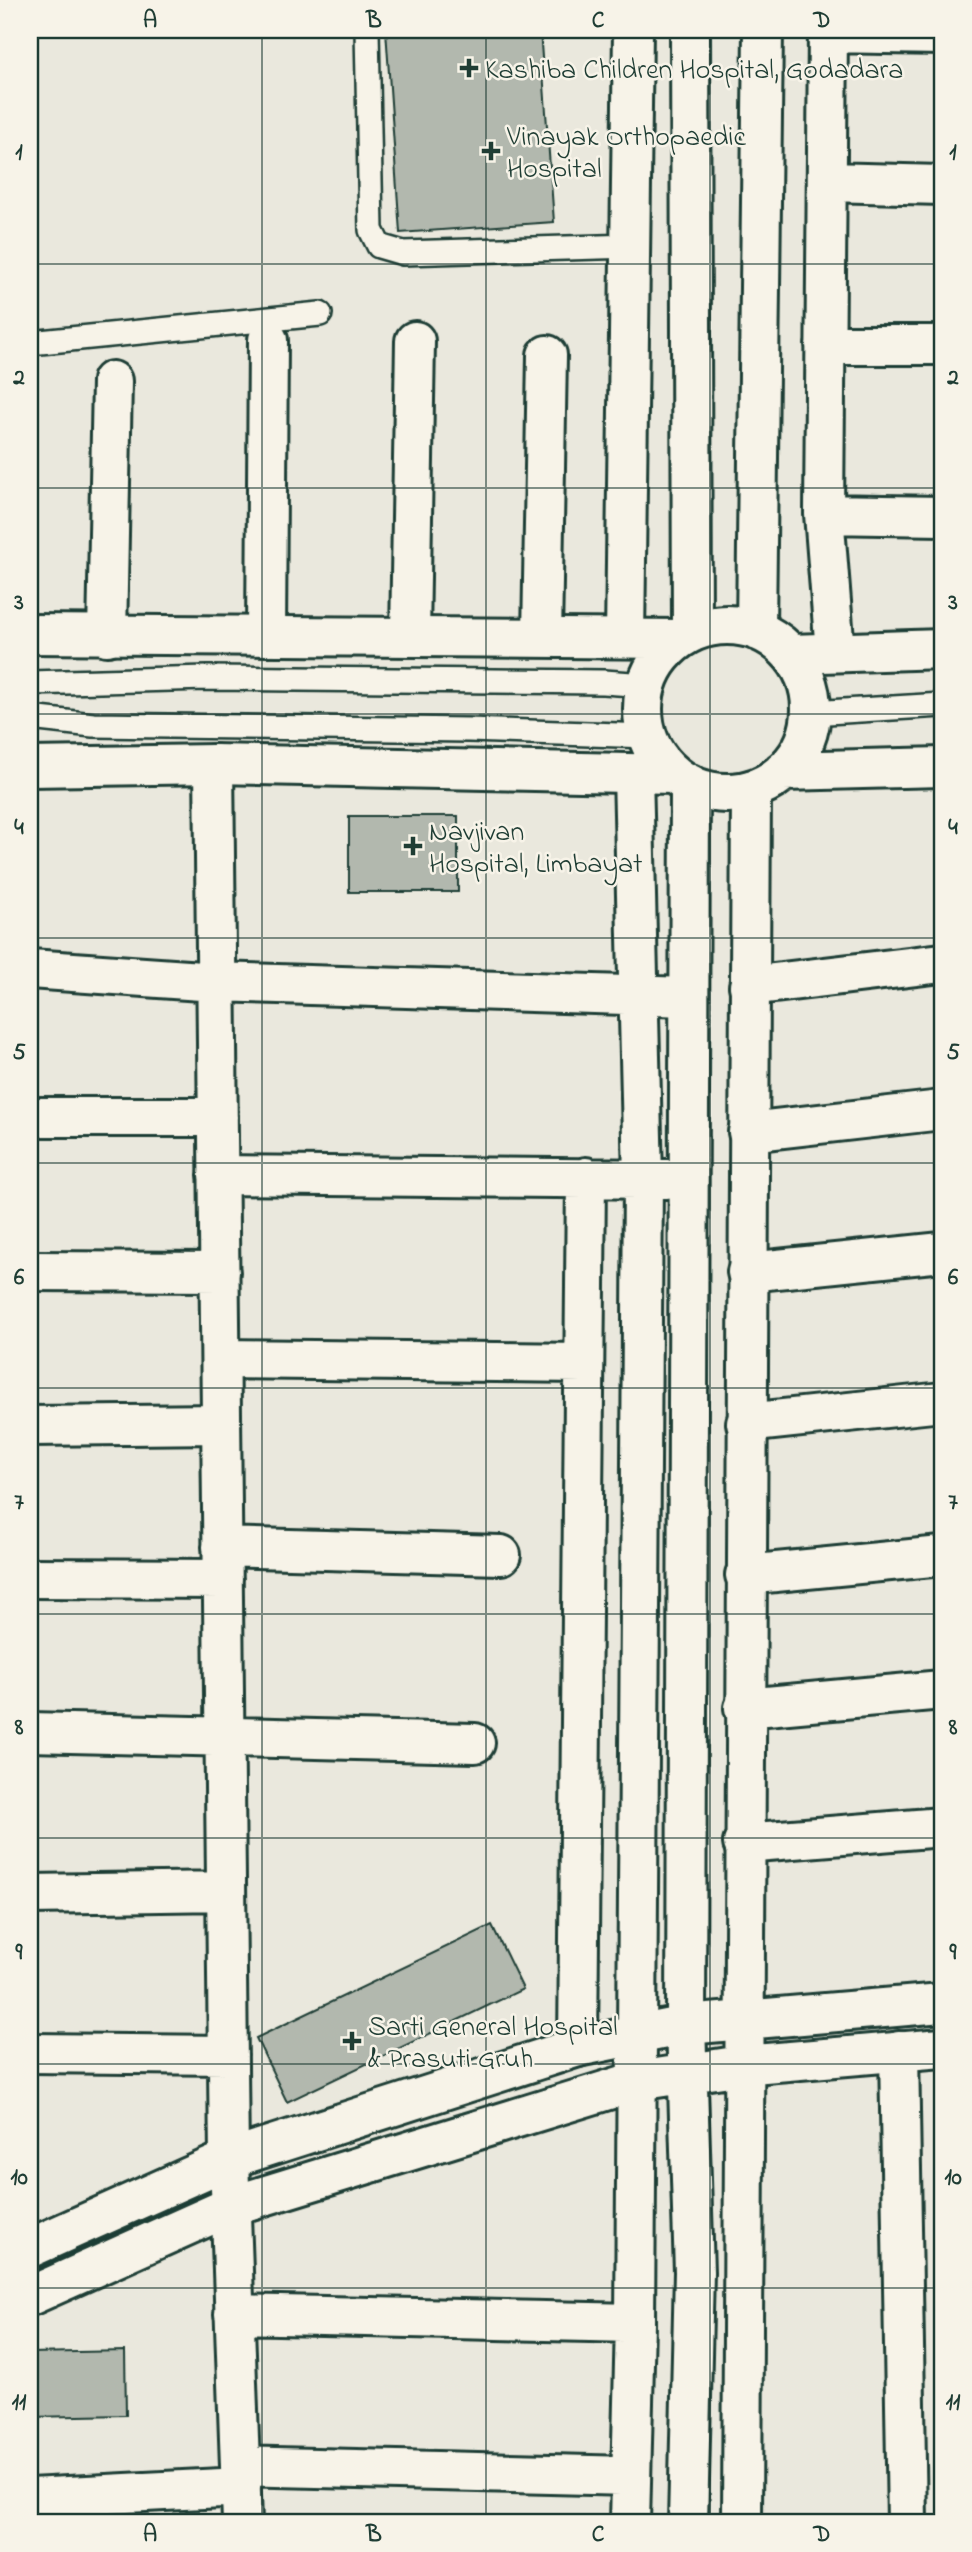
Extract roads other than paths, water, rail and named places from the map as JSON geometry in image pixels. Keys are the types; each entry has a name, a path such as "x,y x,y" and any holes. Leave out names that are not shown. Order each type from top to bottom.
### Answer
{"street":[{"path":"625,638 633,30"},
{"path":"688,2522 694,2272 686,2025 688,997 681,779 653,750 643,707 646,685 655,665 686,636 690,30"},
{"path":"756,630 763,30"},
{"path":"835,652 824,514 828,31 942,35"},
{"path":"827,182 942,185"},
{"path":"266,636 268,340"},
{"path":"410,636 415,341"},
{"path":"825,345 942,345"},
{"path":"542,637 547,355"},
{"path":"107,636 113,381"},
{"path":"824,514 942,516"},
{"path":"30,634 625,638 686,636 728,624 770,635 791,654 806,678 811,713 808,734 795,759 775,779 751,790 722,794 681,779 634,774 214,764 30,766"},
{"path":"791,654 942,649"},
{"path":"214,764 229,2160 241,2492"},
{"path":"783,771 942,767"},
{"path":"630,2522 635,2323 643,1178 634,774"},
{"path":"742,2522 742,2021 751,790"},
{"path":"749,986 942,963"},
{"path":"30,969 216,982 688,997"},
{"path":"748,1132 942,1110"},
{"path":"30,1117 218,1117"},
{"path":"218,1175 688,1179"},
{"path":"578,2047 586,1177"},
{"path":"747,1272 942,1252"},
{"path":"30,1271 219,1272"},
{"path":"220,1359 583,1363"},
{"path":"746,1423 942,1402"},
{"path":"30,1426 221,1424"},
{"path":"30,1578 223,1563 501,1555"},
{"path":"745,1575 942,1556"},
{"path":"744,1708 942,1690"},
{"path":"30,1732 475,1743"},
{"path":"743,1843 942,1827"},
{"path":"30,1894 226,1891"},
{"path":"30,2248 229,2160 578,2047 686,2025 942,2003"},
{"path":"30,2296 231,2206 637,2081 742,2065 942,2048"},
{"path":"899,2052 908,2522"},
{"path":"30,2053 228,2055"},
{"path":"234,2314 635,2323"},
{"path":"30,2498 631,2476"}],"lane":[{"path":"367,30 371,230 379,246 403,253 632,246"},
{"path":"30,343 320,314"},
{"path":"30,683 207,678 604,682 646,685"},
{"path":"811,713 942,705"},
{"path":"30,718 93,725 468,730 649,736"}],"place":[{"name":"Kashiba Children Hospital, Godadara","path":"469,68"},
{"name":"Vinayak Orthopaedic Hospital","path":"491,151"},
{"name":"Navjivan Hospital, Limbayat","path":"413,846"},
{"name":"Sarti General Hospital & Prasuti Gruh","path":"352,2041"}]}
